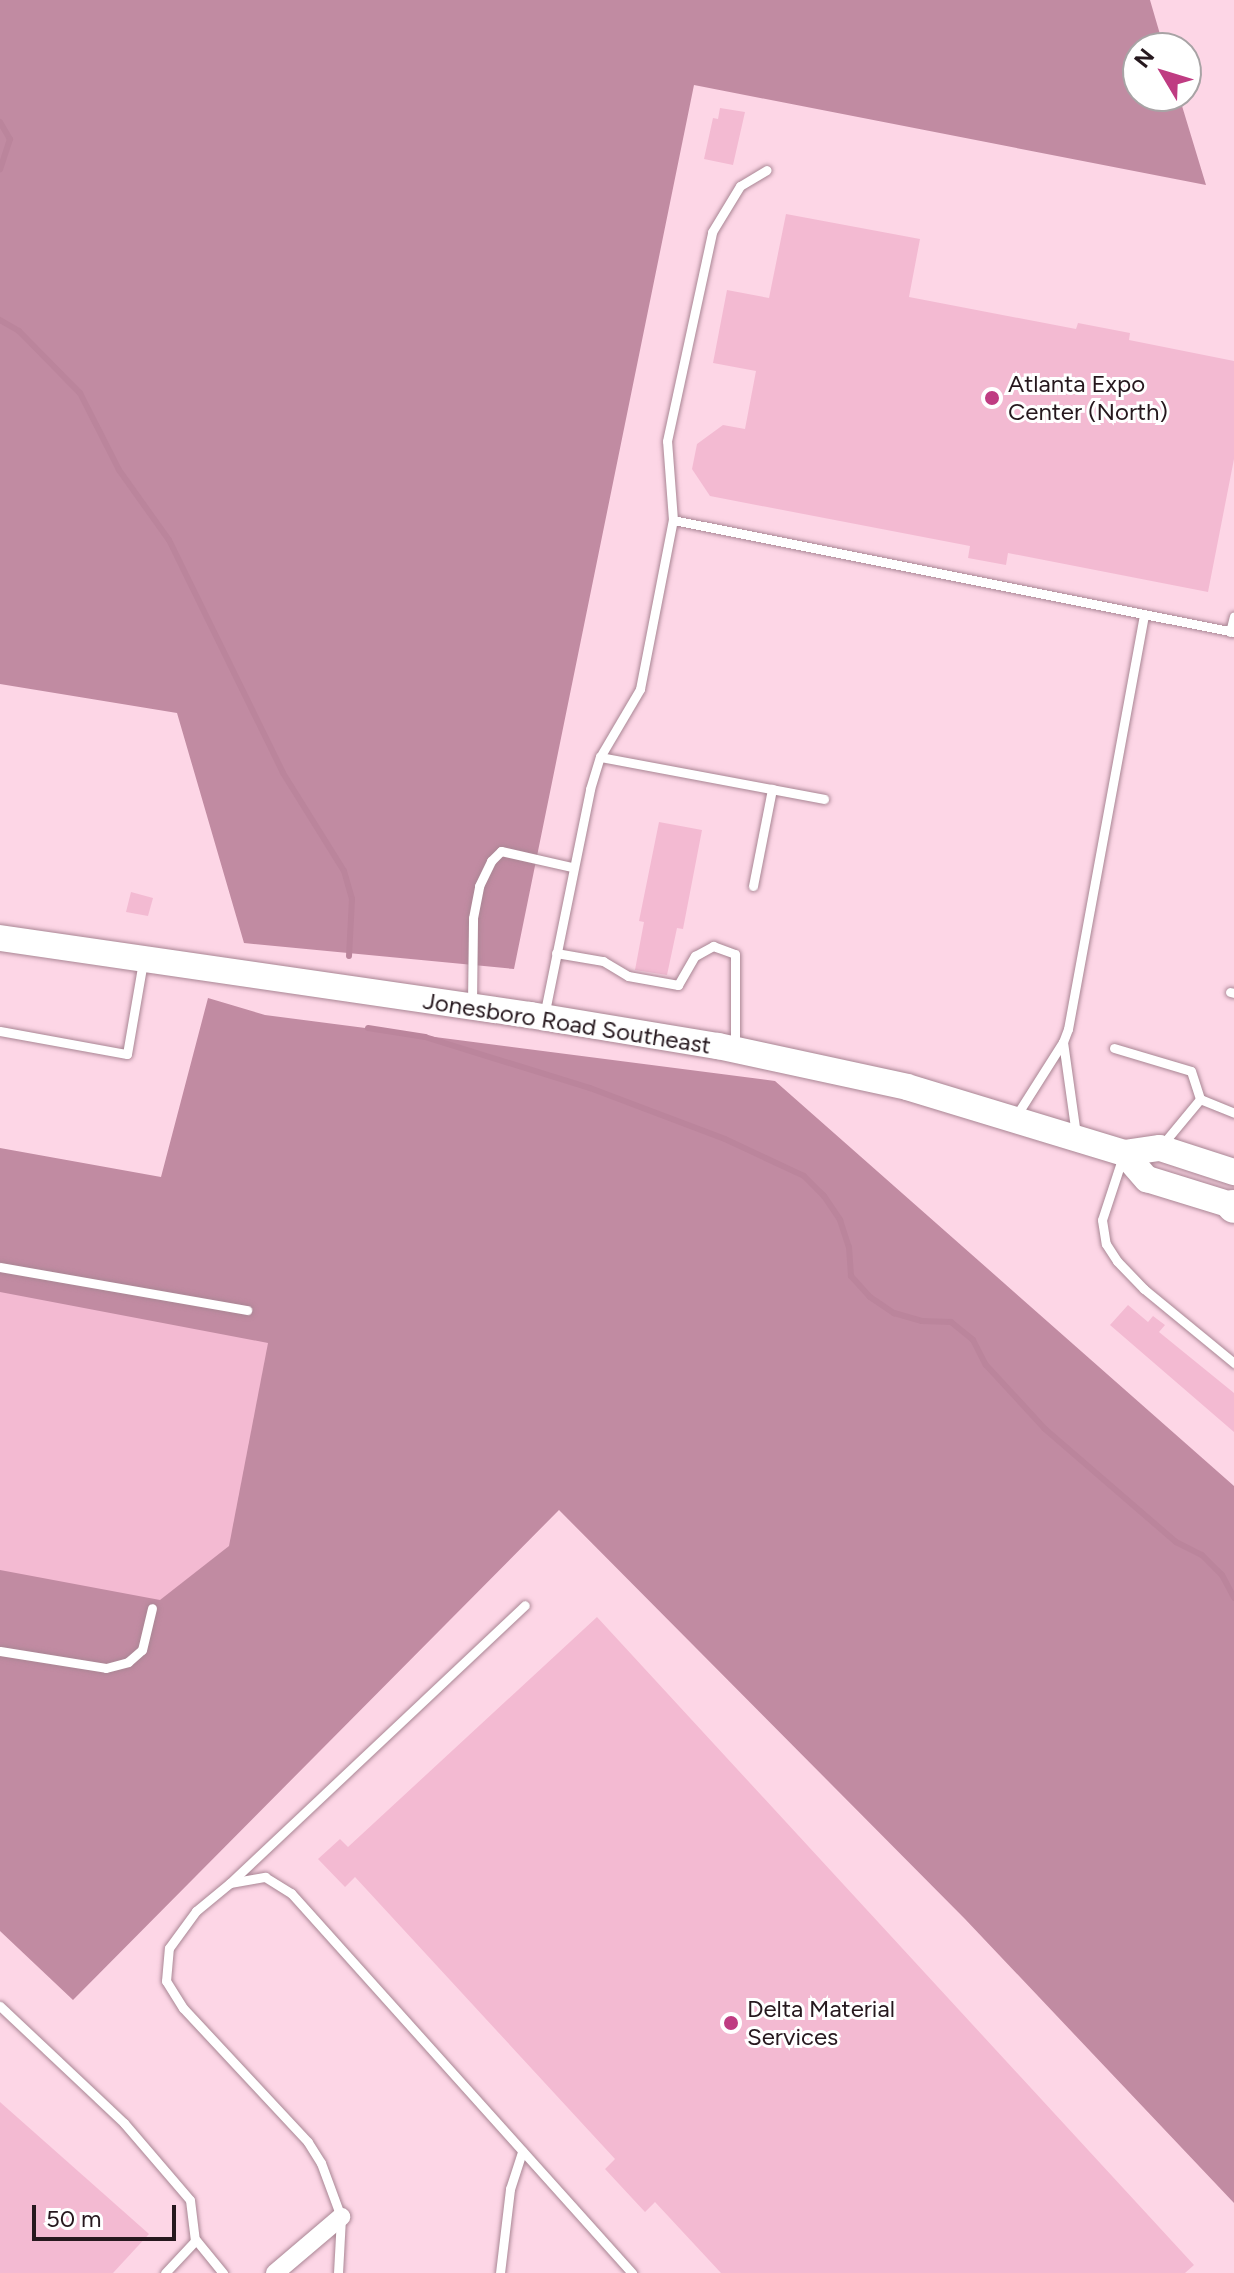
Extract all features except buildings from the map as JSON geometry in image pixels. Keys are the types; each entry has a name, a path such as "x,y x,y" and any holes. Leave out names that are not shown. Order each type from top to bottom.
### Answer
{"main road":[{"name":"Jonesboro Road Southeast","path":"0,938 543,1018 735,1050 907,1087 1124,1153 1160,1148 1234,1172"},
{"name":"Jonesboro Road Southeast","path":"1124,1153 1147,1179 1234,1206"}],"street":[{"path":"275,2273 341,2217"}],"lane":[{"path":"543,1018 572,867 600,757 640,689 673,520 667,441 712,232 740,186 767,170"},
{"path":"673,520 1232,632 1234,616"},
{"path":"1013,1119 1063,1042 1077,982 1144,615"},
{"path":"600,757 824,799"},
{"path":"753,886 772,789"},
{"path":"472,1008 473,918 479,886 491,861 501,851 572,867"},
{"path":"556,953 603,961 628,976 678,985 695,956 713,946 735,954 735,1050"},
{"path":"0,1031 127,1054 143,960"},
{"path":"1063,1042 1077,1138"},
{"path":"1114,1048 1191,1071 1200,1099 1234,1113"},
{"path":"1160,1148 1200,1099"},
{"path":"1124,1153 1102,1220 1106,1244 1117,1261 1144,1289 1234,1363"},
{"path":"0,1267 247,1310"},
{"path":"338,2273 341,2217 330,2180 308,2142 183,2008 166,1981 169,1948 196,1911 230,1883 525,1605"},
{"path":"0,1651 106,1668 128,1662 142,1650 152,1608"},
{"path":"230,1883 265,1877 291,1893 632,2273"},
{"path":"0,2006 124,2123 190,2200 195,2241 223,2273"},
{"path":"500,2273 510,2189 522,2151"},
{"path":"165,2273 195,2241"}],"shaded area":[{"path":"0,0 1150,0 1159,32 1122,32 1122,112 1184,112 1206,185 694,85 514,969 244,943 177,713 0,684"},
{"path":"208,998 265,1015 775,1081 1234,1486 1234,2203 965,1919 559,1510 73,2000 0,1931 0,1148 161,1177"}],"waterway":[{"path":"0,122 10,139 0,169"},
{"path":"0,320 19,331 80,393 119,470 169,540 283,773 344,871 352,899 349,956"},
{"path":"368,1028 425,1037 590,1088 725,1139 804,1176 824,1196 840,1220 849,1247 851,1276 870,1297 894,1313 922,1321 951,1322 973,1340 986,1365 1045,1429 1176,1542 1202,1555 1222,1575 1234,1598"}],"place":[{"name":"Atlanta Expo Center (North)","path":"992,398"},
{"name":"Delta Material Services","path":"731,2023"}]}
